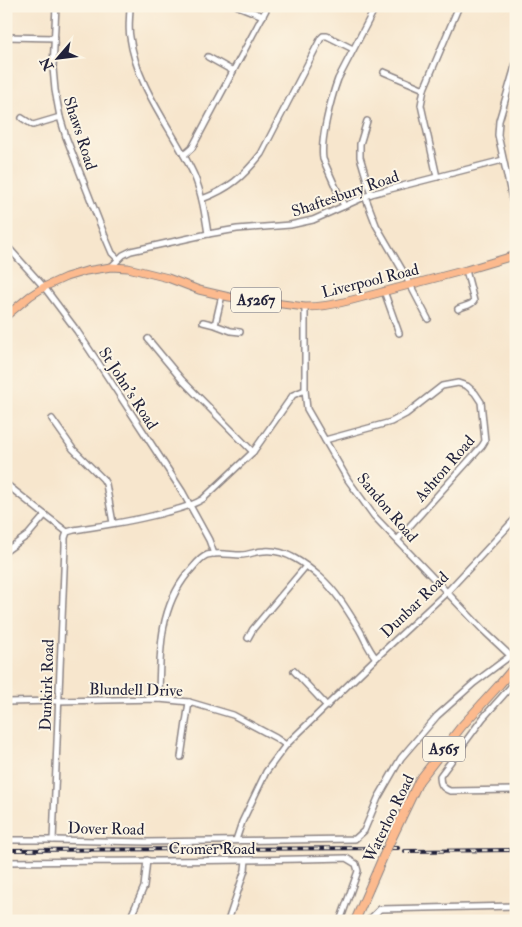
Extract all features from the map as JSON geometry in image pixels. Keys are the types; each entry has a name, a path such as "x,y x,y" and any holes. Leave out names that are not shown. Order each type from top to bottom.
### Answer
{"highway":[{"name":"Waterloo Road","path":"355,921 419,781 461,727 516,665"}],"main road":[{"name":"Liverpool Road","path":"6,316 44,287 66,277 86,271 111,267 128,268 168,278 199,290 222,295 305,307 323,307 466,270 516,254"}],"street":[{"name":"Shaws Road","path":"56,6 54,76 60,117 106,239 118,260"},
{"path":"130,6 130,36 136,64 147,90 194,176 202,199 208,234"},
{"path":"238,6 262,16"},
{"path":"184,155 192,148 268,6"},
{"path":"344,206 322,153 333,92 352,49 376,6"},
{"path":"437,177 421,105 424,89 459,6"},
{"path":"202,199 234,183 249,170 261,154 321,38 327,36 352,49"},
{"path":"6,37 55,38"},
{"path":"208,57 233,71"},
{"path":"515,67 499,121 498,135 516,217"},
{"path":"384,72 424,89"},
{"path":"22,118 33,125 60,117"},
{"path":"367,121 360,144 360,157 372,194"},
{"name":"Shaftesbury Road","path":"111,267 123,255 131,251 238,229 298,224 313,220 365,196 503,160"},
{"path":"365,196 376,225 428,319"},
{"name":"St John's Road","path":"6,245 44,287 105,373 182,491 209,540 214,554"},
{"path":"458,309 472,304 474,301 466,270"},
{"path":"384,292 399,333"},
{"path":"215,325 222,295"},
{"name":"Sandon Road","path":"305,307 305,390 307,409 348,480 374,516 516,661"},
{"path":"203,322 240,332"},
{"path":"148,339 182,380 253,452"},
{"name":"Ashton Road","path":"325,440 391,422 406,414 442,386 458,383 467,386 475,393 481,402 486,441 398,539"},
{"path":"6,484 68,532 70,530 156,515 190,505 203,499 253,452 293,395 305,390"},
{"path":"52,419 73,449 106,484 113,524"},
{"path":"6,552 28,535 45,515"},
{"name":"Dunbar Road","path":"236,840 242,822 266,772 286,745 447,592 516,518"},
{"name":"Dunkirk Road","path":"53,840 64,546 68,532"},
{"path":"159,699 164,621 172,598 182,581 198,562 214,554 243,555 262,551 274,551 295,559 306,566 323,579 336,594 360,630 369,650 376,658"},
{"path":"248,638 253,629 306,566"},
{"name":"Dover Road","path":"6,840 146,842 355,839 364,831 378,798 401,758 437,716 510,656"},
{"path":"294,671 326,706"},
{"path":"516,681 482,718 440,776 440,783 444,789 450,791 516,790"},
{"name":"Blundell Drive","path":"6,702 159,699 189,702 233,715 286,745"},
{"path":"181,757 189,702"},
{"name":"Cromer Road","path":"6,862 346,858 356,864 358,871 340,921"},
{"path":"129,921 144,887 147,860"},
{"path":"228,921 246,860"},
{"path":"368,921 380,909 516,906"}],"railway":[{"path":"6,850 398,848"},
{"path":"405,851 516,850"}]}
